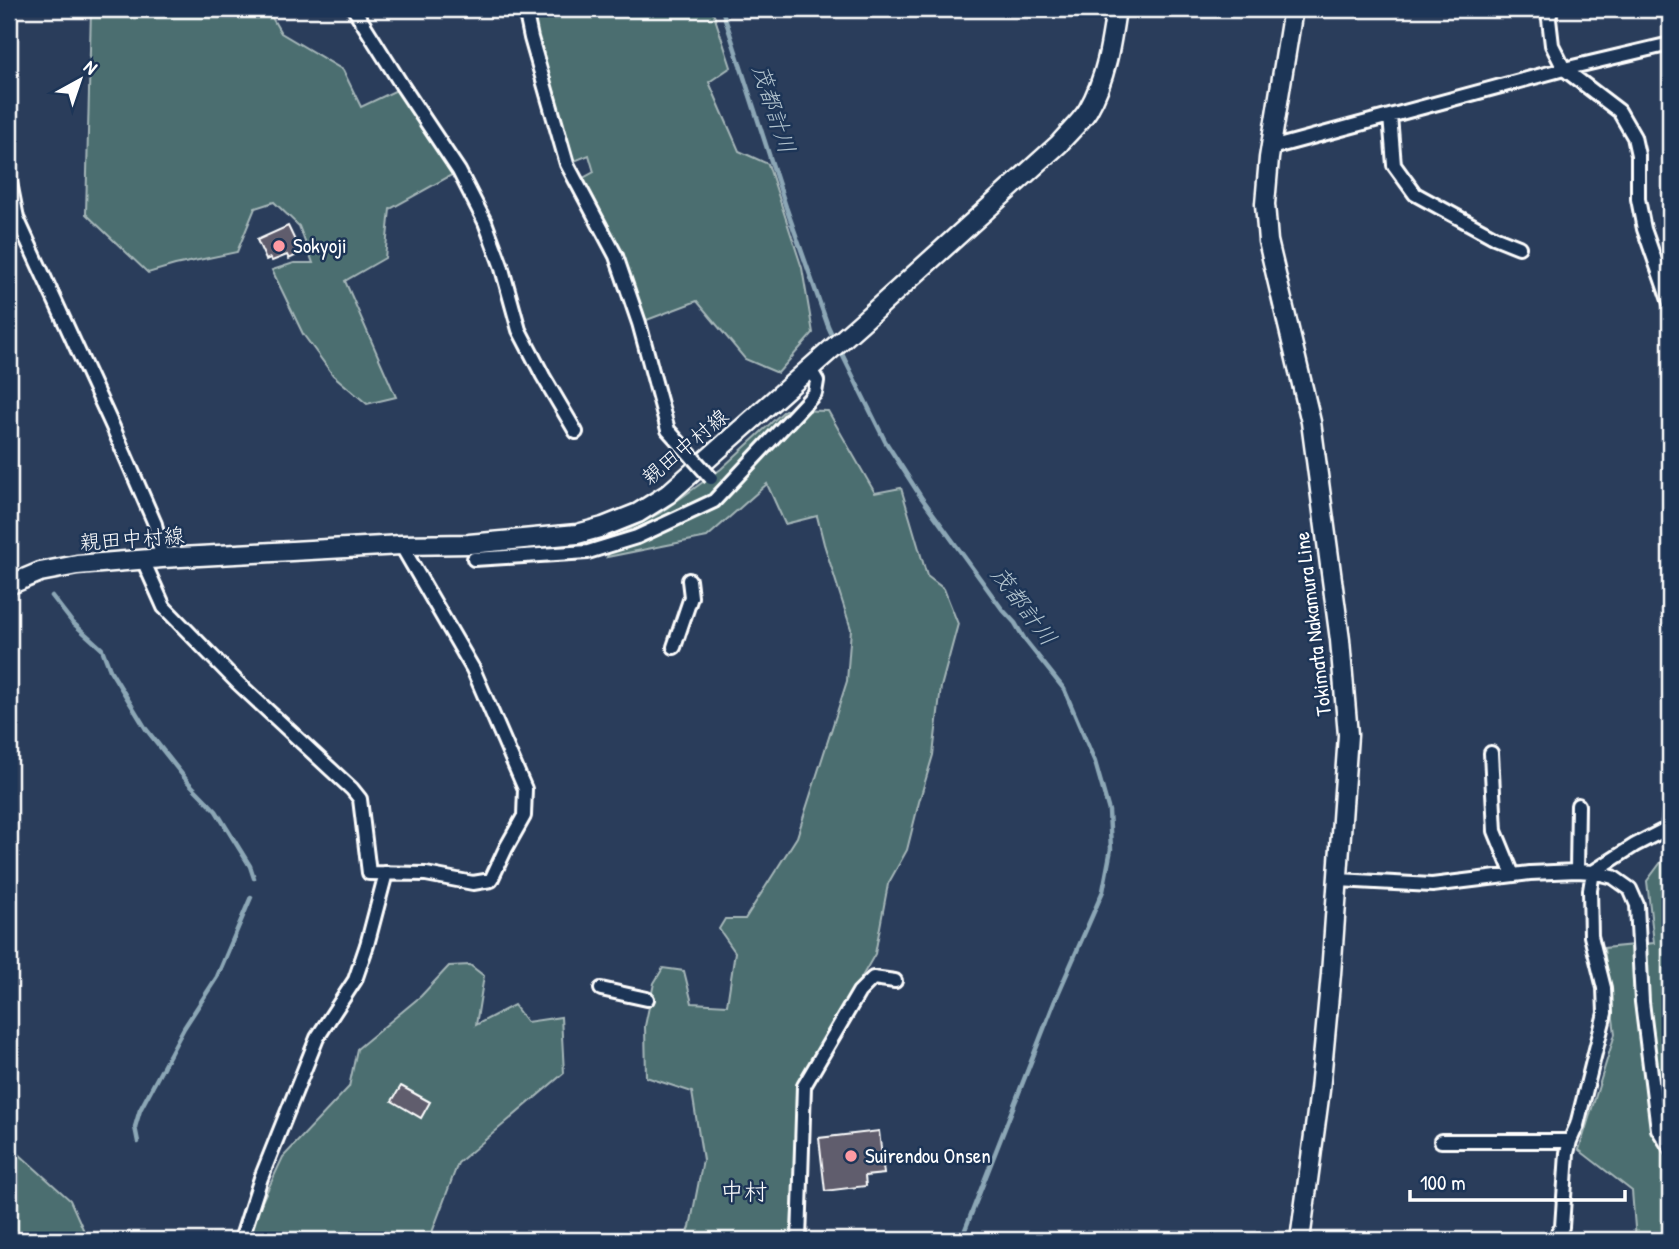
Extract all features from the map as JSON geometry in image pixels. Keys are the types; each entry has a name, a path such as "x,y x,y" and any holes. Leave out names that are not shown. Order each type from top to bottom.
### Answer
{"main road":[{"name":"親田中村線","path":"9,585 40,572 77,565 401,545 469,544 577,534 638,513 668,494 1059,144 1086,113 1100,86 1107,63 1116,9"},
{"name":"Tokimata Nakamura Line","path":"1293,9 1265,204 1268,242 1311,422 1340,640 1348,735 1339,880 1321,1077 1300,1240"}],"street":[{"path":"354,9 459,171 485,222 501,265 519,330 542,376 576,432"},
{"path":"526,9 534,50 567,164 616,256 639,323 668,430 724,492"},
{"path":"1551,9 1549,19 1552,45 1564,69 1619,111 1634,137 1638,155 1638,199 1644,229 1670,303"},
{"path":"1271,148 1564,69 1670,44"},
{"path":"1390,116 1394,165 1415,194 1494,237 1519,247"},
{"path":"9,177 17,218 155,524 162,558"},
{"path":"474,559 588,552 637,537 714,501 815,393 817,381 810,369"},
{"path":"143,561 163,607 360,799 369,873 426,874 472,883 491,880 524,816 525,789 473,669 401,545"},
{"path":"674,647 691,597 690,580"},
{"path":"1491,753 1495,831 1513,875"},
{"path":"1577,871 1578,805"},
{"path":"1553,1240 1562,1227 1567,1153 1577,1125 1605,1013 1604,988 1591,936 1590,890 1593,872 1668,828 1670,810"},
{"path":"1339,880 1432,885 1513,875 1577,871 1613,877 1630,889 1637,905 1642,1002 1658,1129 1670,1148"},
{"path":"241,1240 261,1178 317,1038 355,980 386,873"},
{"path":"799,1240 804,1086 859,992 873,978 895,981"},
{"path":"601,989 647,999"},
{"path":"1441,1141 1570,1141"}],"green space":[{"path":"91,9 267,9 281,33 343,70 361,107 403,87 459,171 390,209 385,258 345,281 396,397 367,404 333,375 303,334 272,270 294,263 313,263 299,226 274,202 255,208 237,252 148,273 86,214"},
{"path":"526,9 712,9 731,67 709,82 739,151 768,164 802,268 813,333 778,373 745,359 697,301 639,323 616,256 576,182 594,172 589,155 567,164"},
{"path":"785,410 828,411 875,493 901,488 927,576 944,589 958,624 941,687 933,755 907,850 888,884 875,954 800,1084 792,1240 685,1240 703,1160 692,1092 646,1077 645,1026 654,983 663,968 684,971 692,1003 727,1005 735,952 719,929 725,919 745,919 797,837 847,681 851,629 817,516 785,524 767,484 707,537 607,557 620,534 660,513 721,469"},
{"path":"1670,850 1670,1240 1636,1240 1632,1191 1579,1150 1615,1034 1604,948 1654,943 1647,881"},
{"path":"470,965 484,976 476,1025 514,1005 527,1022 561,1017 564,1073 458,1163 428,1240 249,1240 258,1210 283,1157 349,1087 357,1049 421,996 449,966"},
{"path":"9,1145 70,1200 88,1240 9,1240"}],"building":[{"name":"Sokyoji","path":"288,226 301,253 289,259 287,255 272,261 270,258 266,260 257,240"},
{"path":"401,1086 430,1102 421,1118 392,1101"},
{"name":"Suirendou Onsen","path":"879,1131 884,1174 865,1176 866,1186 825,1191 819,1138"}],"waterway":[{"name":"茂都計川","path":"722,9 786,207 834,339"},
{"name":"茂都計川","path":"840,350 885,441 921,497 1064,689 1095,762 1109,811 1111,849 1103,891 1054,1003 961,1240"},
{"path":"9,554 13,559"},
{"path":"52,596 72,622 102,649 110,670 146,729 188,782 216,811 250,866 254,878"},
{"path":"138,1142 135,1127 140,1110 184,1028 217,977 251,897"}],"place":[{"name":"Sokyoji","path":"279,246"},
{"name":"Suirendou Onsen","path":"851,1156"}],"district":[{"name":"中村","path":"744,1192"}]}
